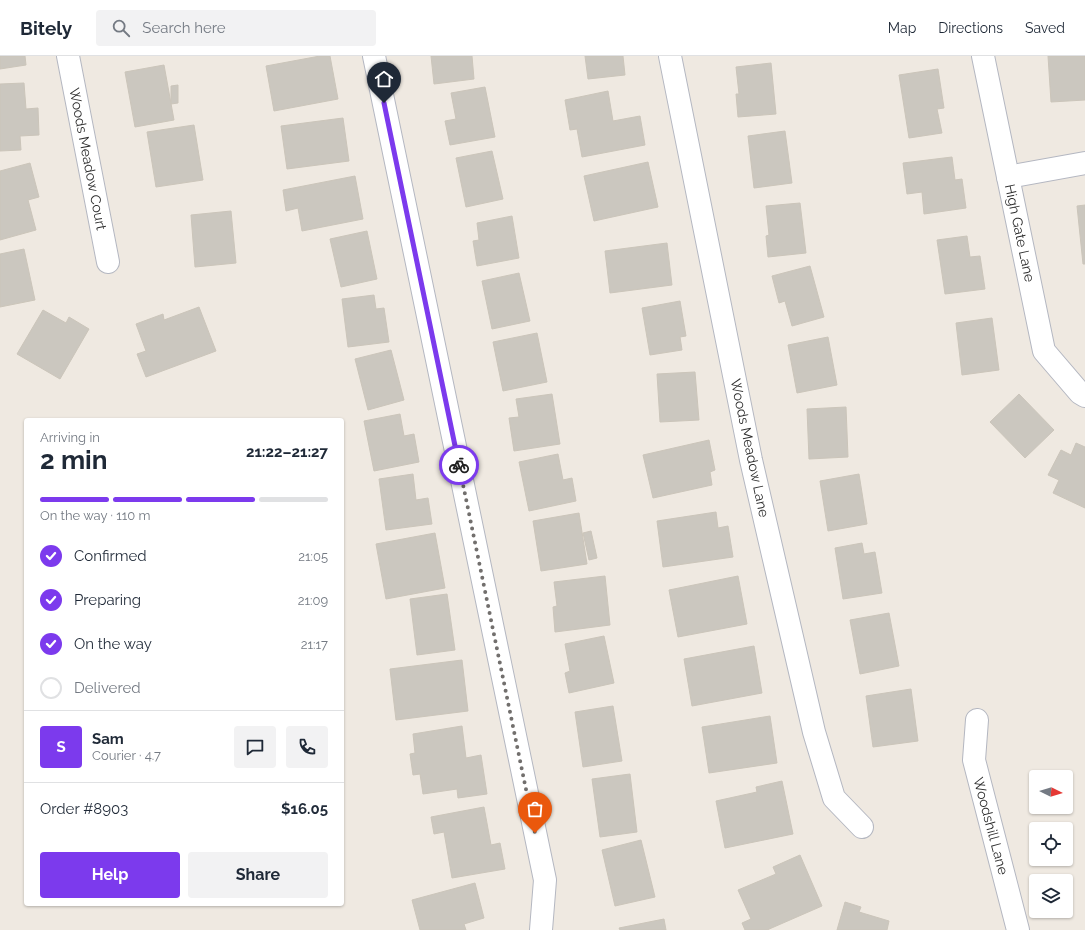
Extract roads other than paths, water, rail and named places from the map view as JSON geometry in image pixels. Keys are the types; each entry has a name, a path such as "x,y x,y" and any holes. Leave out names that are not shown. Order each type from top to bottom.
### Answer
{"street":[{"name":"Woods Meadow Court","path":"68,56 108,262"},
{"path":"374,56 545,880 541,930"},
{"name":"Woods Meadow Lane","path":"670,56 752,460 814,732 834,798 862,827"},
{"name":"High Gate Lane","path":"982,56 1044,351 1080,394 1085,396"},
{"path":"1008,177 1085,162"},
{"name":"Woodshill Lane","path":"977,720 974,760 1018,930"}]}
